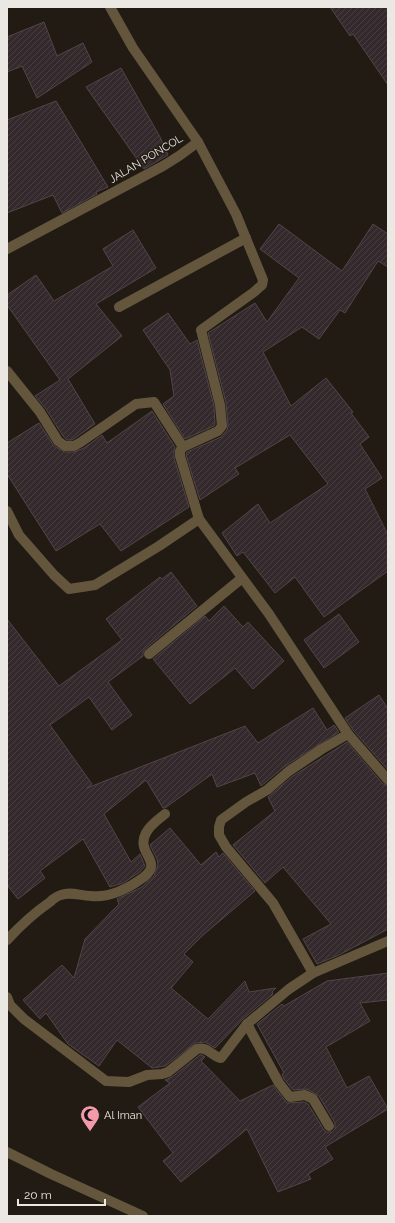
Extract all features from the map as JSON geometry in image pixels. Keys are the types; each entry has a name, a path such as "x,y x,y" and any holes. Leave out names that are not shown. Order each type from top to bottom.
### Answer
{"street":[{"name":"JALAN PONCOL","path":"7,250 163,166 198,142 133,48 110,7"},
{"path":"198,142 236,214 263,280 262,285 201,330 220,405 222,426 218,431 183,447 180,451 180,456 199,519 269,614 348,734 388,780"},
{"path":"119,307 246,238"},
{"path":"7,371 40,412 58,441 65,446 74,446 82,442 136,404 154,402 183,447"},
{"path":"7,511 18,535 68,589 96,585 199,519"},
{"path":"149,654 242,578"},
{"path":"313,972 273,903 226,847 219,835 219,827 221,820 246,802 267,790 289,771 348,734"},
{"path":"7,940 25,921 60,895 73,893 90,896 106,896 133,885 150,871 152,866 151,861 143,847 143,840 146,832 166,814"},
{"path":"7,997 10,1005 24,1019 106,1081 129,1082 147,1075 168,1072 197,1049 202,1048 209,1050 218,1058 221,1058 247,1024 289,989 313,972 388,941"},
{"path":"247,1024 285,1092 290,1097 305,1095 313,1099 330,1126"},
{"path":"7,1152 143,1216"}],"building":[{"path":"330,7 388,7 388,85 353,34 350,36"},
{"path":"44,22 57,56 83,43 92,62 37,98 22,66 7,72 7,37"},
{"path":"121,68 160,137 168,155 144,169 86,87"},
{"path":"56,101 108,187 96,192 97,194 62,213 53,195 7,213 7,120"},
{"path":"279,224 342,271 373,224 388,234 388,267 378,261 345,313 340,310 319,339 302,327 263,352 291,406 326,378 353,412 351,413 369,437 360,444 382,478 365,489 388,535 388,571 324,617 295,577 275,593 243,552 237,556 222,533 258,504 270,523 328,484 290,435 235,468 239,474 200,500 186,455 187,452 221,437 227,430 228,426 226,403 208,333 255,303 267,322 299,278 260,249"},
{"path":"133,230 156,268 96,304 122,336 68,379 95,424 72,440 67,440 46,409 35,396 60,380 7,305 7,295 36,275 54,301 113,266 103,249"},
{"path":"168,313 190,344 197,340 214,406 214,426 185,439 163,404 174,396 170,370 143,330"},
{"path":"152,411 175,447 174,458 189,507 121,551 100,524 56,551 7,474 7,443 39,423 54,446 65,452 74,452 84,448 102,435 107,443"},
{"path":"171,572 197,606 145,649 143,656 108,682 132,715 112,730 89,697 50,725 92,784 87,788 245,726 258,743 313,708 327,730 334,725 339,732 285,766 261,786 255,773 217,787 212,774 163,808 146,780 104,814 131,862 140,854 145,866 140,872 123,883 110,887 83,839 40,871 45,878 18,899 7,885 7,619 59,686 122,640 106,619 160,577 162,579"},
{"path":"224,606 243,627 248,622 284,661 253,689 235,668 190,704 153,659 205,616 209,621"},
{"path":"339,614 359,642 324,668 304,640"},
{"path":"379,695 388,709 388,770 353,730 345,718"},
{"path":"347,742 383,784 388,786 388,929 339,955 317,964 303,939 331,924 283,867 265,883 233,845 275,811 268,797 293,776"},
{"path":"170,828 201,865 216,852 219,857 223,853 255,891 202,936 184,954 193,962 171,988 208,1019 245,981 249,992 276,988 272,992 273,994 243,1019 215,1048 205,1042 196,1043 165,1066 152,1068 117,1040 99,1066 68,1044 46,1013 40,1019 23,1000 62,965 74,978 85,939 119,904 117,899 142,887 154,876 158,865 157,859 150,845"},
{"path":"388,973 388,1000 360,1003 370,1021 326,1047 347,1088 369,1076 388,1109 325,1147 333,1159 308,1174 311,1179 278,1192 247,1129 181,1182 163,1161 173,1153 138,1107 170,1083 165,1080 172,1077 202,1055 205,1057 201,1061 240,1101 273,1085 287,1103 304,1102 308,1104 324,1130 326,1132 332,1132 335,1129 335,1123 319,1096 307,1089 293,1090 284,1079 282,1074 284,1073 257,1024 282,1004 284,1006 327,981"}],"place":[{"name":"Al Iman","path":"90,1132"}]}
